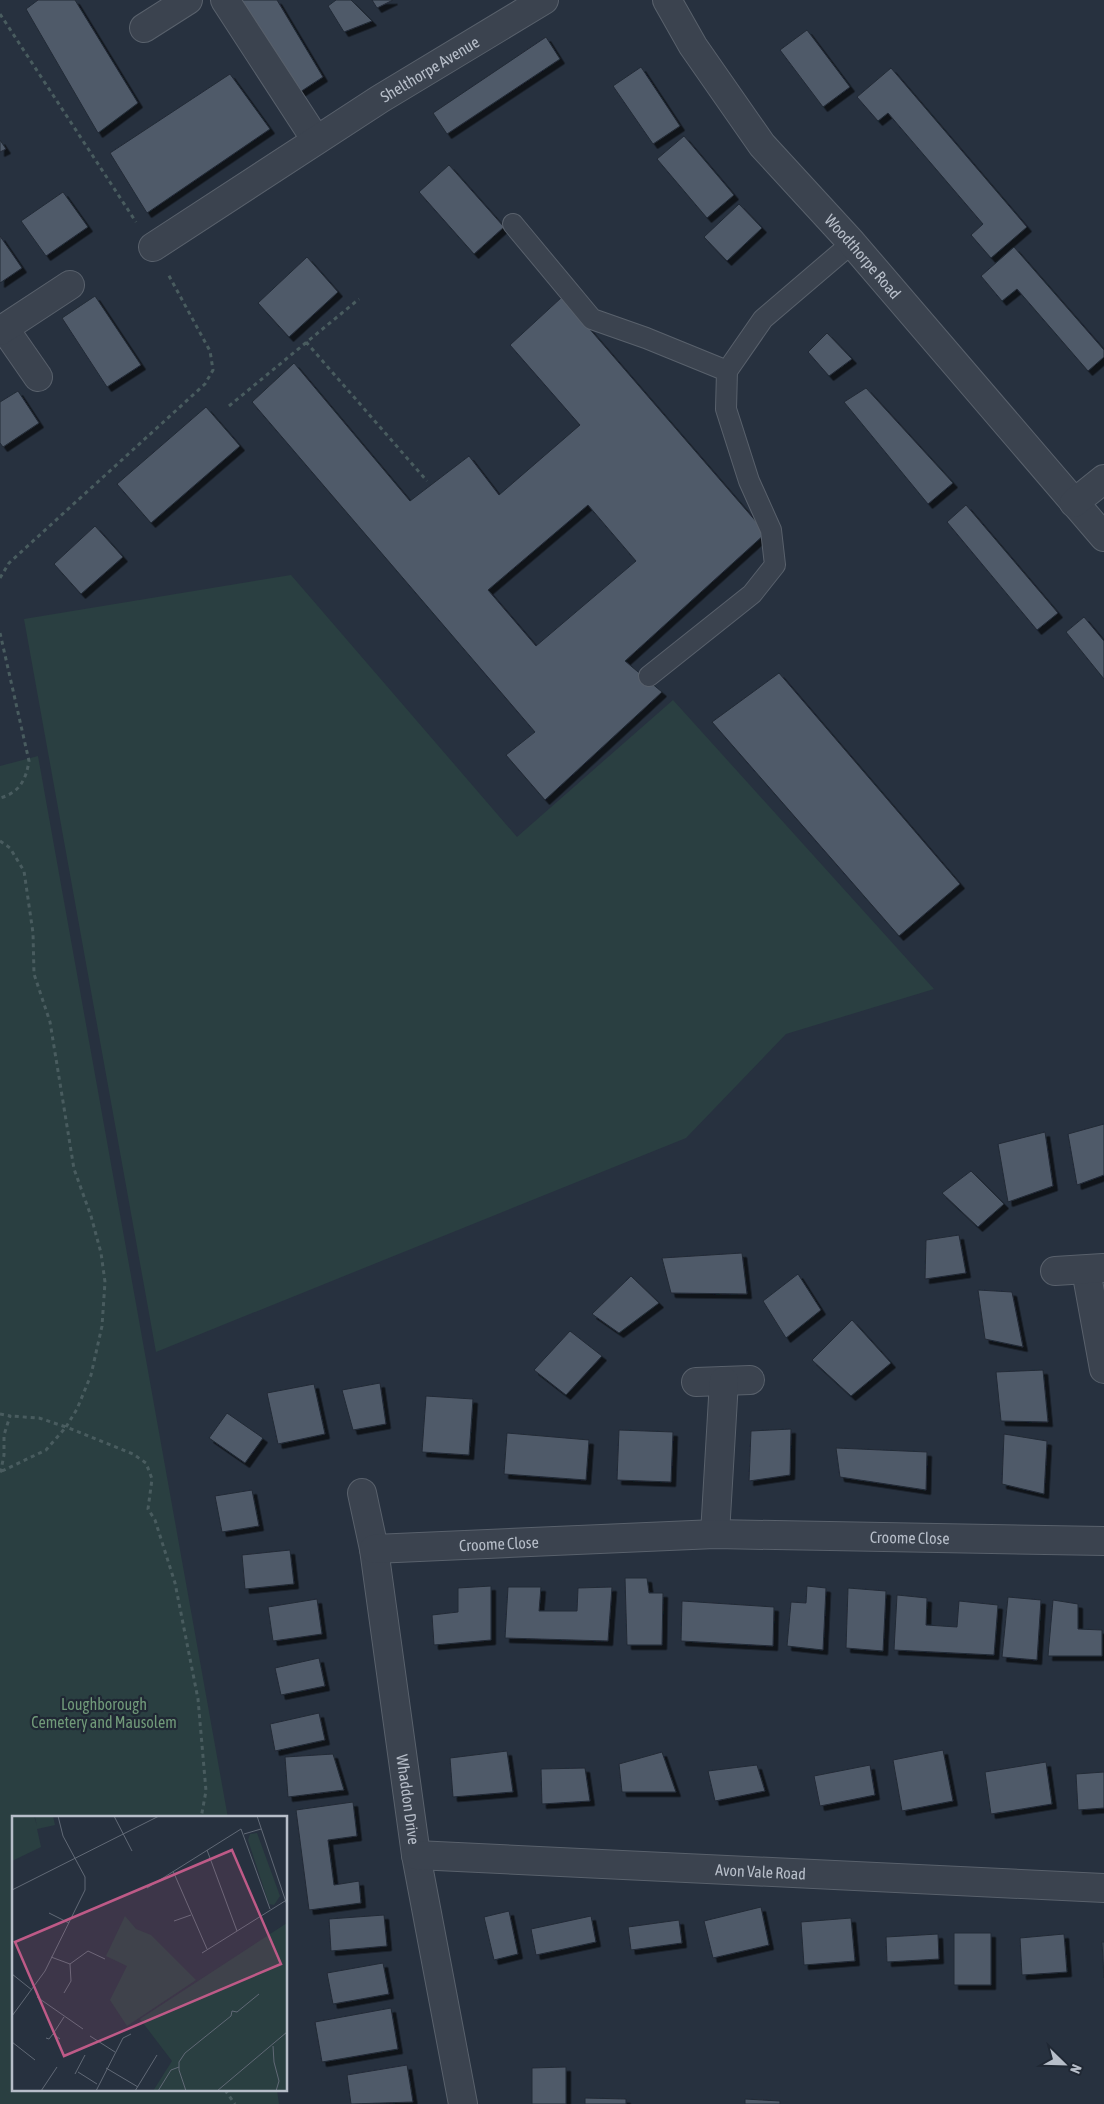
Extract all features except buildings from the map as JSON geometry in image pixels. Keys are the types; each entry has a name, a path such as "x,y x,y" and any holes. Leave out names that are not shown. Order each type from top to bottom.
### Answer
{"street":[{"path":"144,28 188,0"},
{"path":"225,0 316,140"},
{"name":"Shelthorpe Avenue","path":"153,247 380,99 544,0"},
{"name":"Woodthorpe Road","path":"667,0 693,46 762,145 852,243 1104,538"},
{"path":"38,377 2,329 70,286"},
{"path":"1074,503 1104,479"},
{"path":"1055,1271 1095,1269 1104,1369"},
{"path":"696,1382 737,1380 715,1534"},
{"name":"Whaddon Drive","path":"362,1493 374,1549 416,1855 463,2104"},
{"name":"Croome Close","path":"374,1549 715,1534 1104,1541"},
{"name":"Avon Vale Road","path":"416,1855 1104,1888"}],"lane":[{"path":"513,224 592,319 654,341 727,371"},
{"path":"649,676 752,594 775,565 770,530 750,481 726,409 727,371 763,320 852,243"}],"path":[{"path":"0,14 153,247 210,351 213,370 206,384 9,563 0,578"},
{"path":"229,406 359,300"},
{"path":"306,342 427,481"},
{"path":"0,633 29,761 26,780 10,796 0,798"},
{"path":"0,841 10,848 24,871 33,933 34,974 52,1029 74,1169 91,1216 105,1282 102,1326 91,1375 77,1409 66,1427 46,1450 2,1471"},
{"path":"0,1414 39,1418 66,1427 132,1454 146,1463 152,1479 148,1509 155,1520 175,1583 198,1699 206,1791 201,1816"},
{"path":"0,1475 2,1471 4,1435 10,1416"},
{"path":"226,2092 235,2104"}],"green space":[{"path":"291,575 517,837 673,700 934,989 786,1034 686,1138 156,1352 24,619"},
{"name":"Loughborough Cemetery and Mausolem","path":"38,756 228,1816 12,1816 12,2092 277,2092 279,2104 0,2104 0,766"}]}
